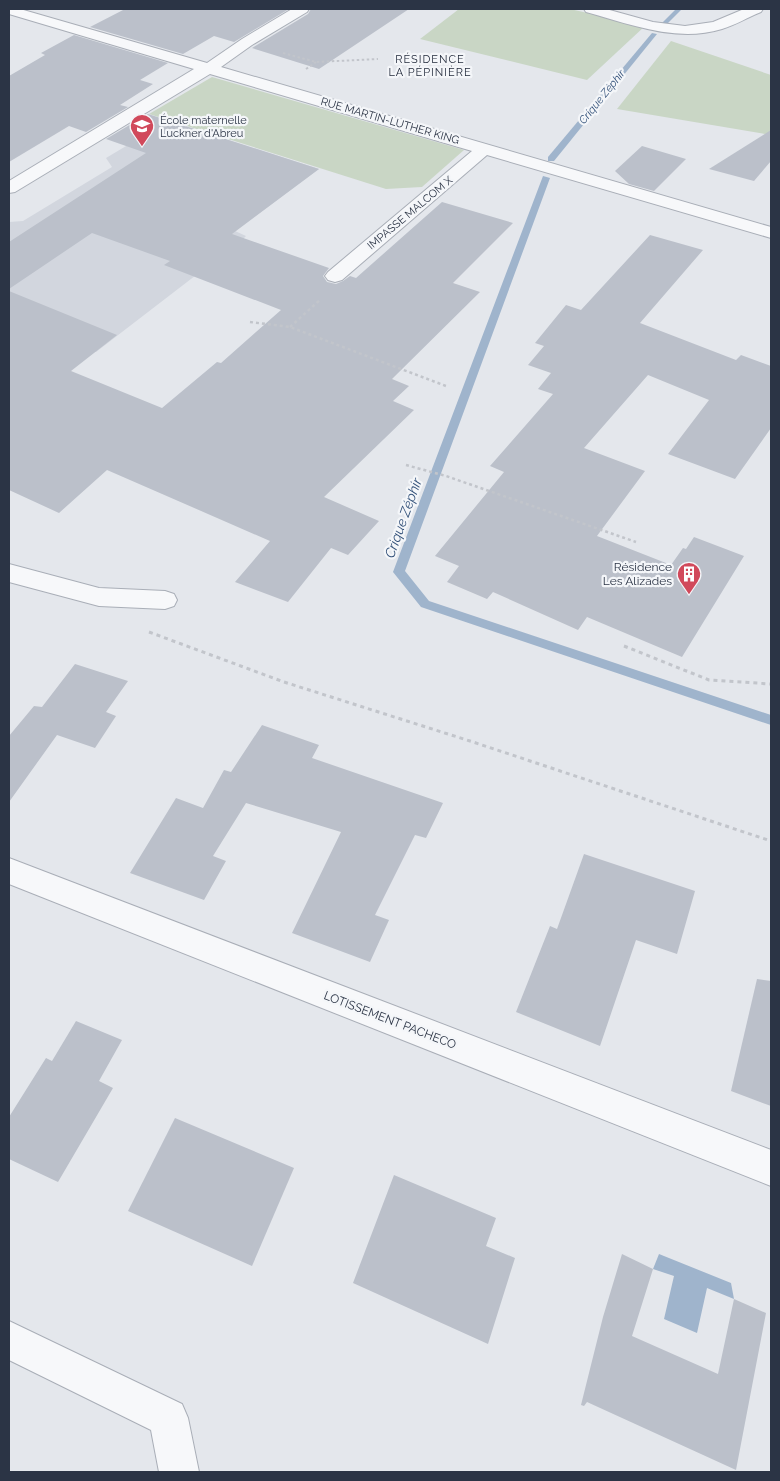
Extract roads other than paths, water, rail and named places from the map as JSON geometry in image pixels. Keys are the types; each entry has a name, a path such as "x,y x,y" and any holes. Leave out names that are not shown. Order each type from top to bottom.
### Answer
{"street":[{"path":"9,188 101,134 198,73 210,68 247,42 302,9"},
{"path":"591,9 678,31 717,26 756,9"},
{"name":"RUE MARTIN-LUTHER KING","path":"9,10 771,233"},
{"name":"IMPASSE MALCOM X","path":"335,276 485,148"},
{"path":"9,574 99,597 166,600"},
{"name":"LOTISSEMENT PACHECO","path":"9,871 771,1168"},
{"path":"9,1340 168,1418 180,1472"}],"water":[{"path":"659,1254 731,1283 734,1299 707,1288 697,1333 664,1319 674,1276 653,1269"}],"waterway":[{"name":"Crique Zéphir","path":"664,24 679,9"},
{"name":"Crique Zéphir","path":"551,159 654,34"},
{"name":"Crique Zéphir","path":"546,178 399,572 425,604 771,720"}],"place":[{"name":"École maternelle Luckner d'Abreu","path":"142,147"},
{"name":"Résidence Les Alizades","path":"689,595"}],"district":[{"name":"RÉSIDENCE LA PÉPINIÈRE","path":"430,65"}]}
